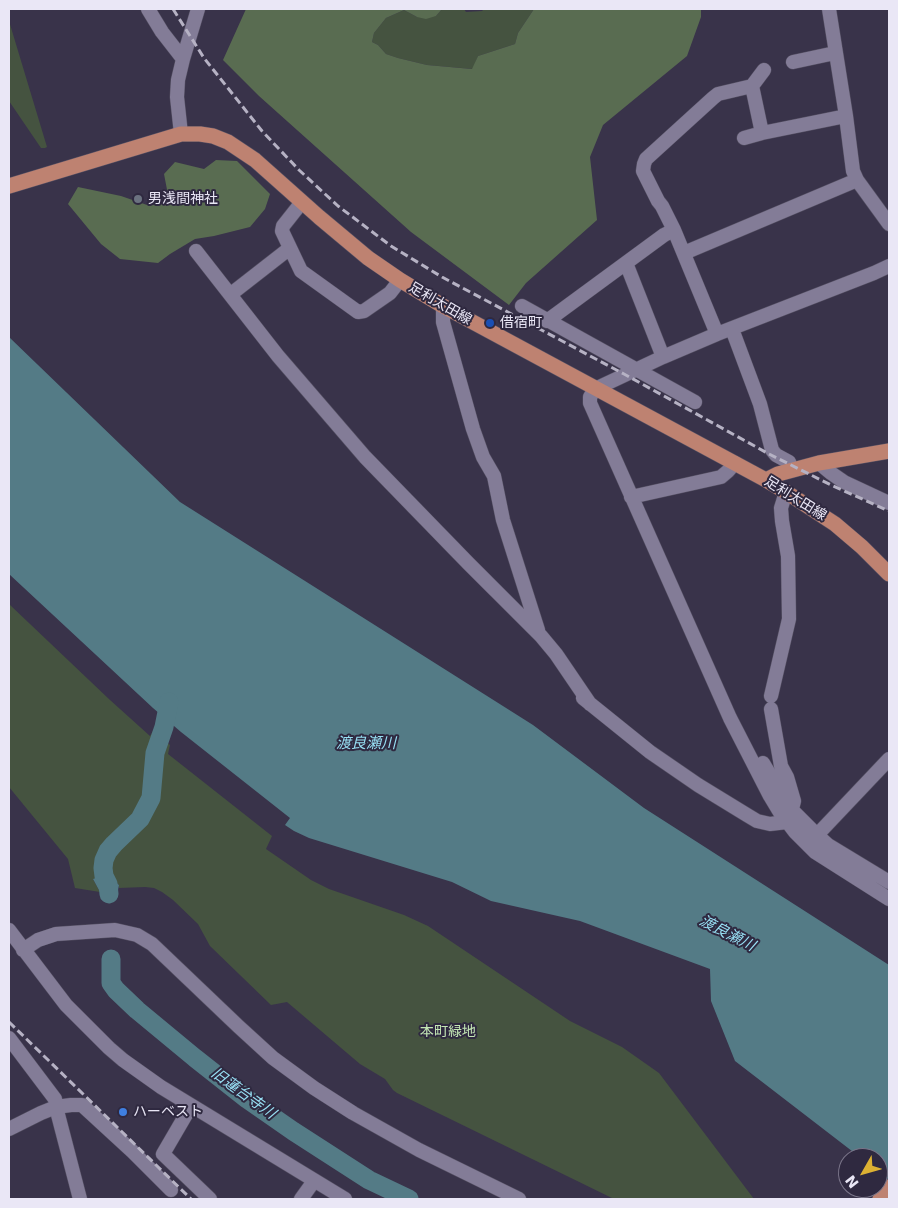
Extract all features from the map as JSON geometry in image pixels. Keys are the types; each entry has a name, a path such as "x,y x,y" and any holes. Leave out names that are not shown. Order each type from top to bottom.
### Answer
{"main road":[{"name":"足利太田線","path":"9,186 181,134 213,136 228,142 243,150 368,258 400,280 443,306 786,492 840,528 889,574"},
{"path":"766,480 778,474 819,463 889,451"},
{"path":"880,1199 889,1187"}],"street":[{"path":"148,9 182,59"},
{"path":"828,9 853,171 857,180 889,224"},
{"path":"181,134 177,97 178,80 194,11"},
{"path":"793,62 835,53"},
{"path":"762,133 752,86 764,70"},
{"path":"717,334 674,230 643,171 646,159 718,94 752,86"},
{"path":"744,138 846,116"},
{"path":"684,253 857,180"},
{"path":"302,202 283,226 282,231 301,271 358,312 364,311 390,294 400,280"},
{"path":"547,321 626,262 674,230"},
{"path":"231,294 290,248"},
{"path":"196,251 278,356 365,457 540,636 556,654 590,704"},
{"path":"626,262 663,357"},
{"path":"889,266 663,357 595,389 590,397 590,403 730,718 770,796 789,816 828,845 889,882"},
{"path":"443,306 443,322 473,429 483,457 494,476 504,520 540,636"},
{"path":"522,306 695,402"},
{"path":"732,328 760,404 772,450 776,455 789,462 792,470"},
{"path":"632,497 720,476 735,463"},
{"path":"819,463 844,482 889,503"},
{"path":"786,492 781,508 788,556 789,619 771,702 782,766 794,801 789,816 795,832 815,852 889,899"},
{"path":"574,689 650,752 746,815 757,821 770,824 789,816"},
{"path":"817,835 889,759"},
{"path":"9,930 66,1005 109,1048 139,1072 191,1106 345,1199"},
{"path":"24,950 38,940 56,934 115,930 137,935 158,949 273,1058 314,1088 352,1113 419,1150 519,1199"},
{"path":"9,1038 55,1099 80,1199"},
{"path":"9,1129 56,1107 82,1105 132,1151 170,1190"},
{"path":"191,1106 163,1154 210,1199"},
{"path":"301,1199 314,1181"}],"green space":[{"path":"442,9 464,9 466,12 482,11 484,9 534,9 518,33 515,44 478,56 473,69 427,65 398,58 386,54 378,45 372,42 374,33 386,18 404,10 417,17 436,16"},
{"path":"9,21 47,147 45,148 41,148 9,101"},
{"name":"本町緑地","path":"9,604 150,736 153,731 170,745 168,754 272,836 266,849 311,880 329,889 404,915 428,926 570,1021 622,1047 659,1073 754,1199 614,1199 397,1093 385,1079 360,1064 287,1002 271,1005 210,946 198,924 162,892 154,888 145,887 119,888 119,885 113,880 93,879 100,892 75,888 68,859 9,787"}],"shaded area":[{"path":"246,9 442,9 436,16 426,19 417,17 404,10 386,18 374,33 372,42 378,45 386,54 398,58 427,65 472,69 478,56 515,44 518,33 534,9 701,9 701,17 687,56 603,125 590,157 597,220 526,283 509,305 411,232 259,96 223,60"},
{"path":"216,160 237,161 270,194 265,209 250,227 195,239 158,263 120,259 101,244 68,204 78,187 121,196 150,206 169,200 164,174 175,162 204,169"}],"water":[{"name":"渡良瀬川","path":"9,337 180,502 533,725 644,808 889,965 889,1180 888,1148 848,1148 735,1061 711,1001 710,969 580,921 491,901 452,882 309,838 294,831 285,825 290,818 153,708 9,574"},
{"path":"108,874 119,885 117,895 100,892 93,879"}],"waterway":[{"name":"旧蓮台寺川","path":"109,894 108,884 104,876 104,860 114,844 140,819 151,798 155,753 164,727 169,702"},
{"name":"旧蓮台寺川","path":"111,959 111,983 116,990 195,1058 247,1099 293,1131 369,1180 409,1199"}],"railway":[{"path":"173,9 204,58 262,131 299,170 338,206 391,246 442,277 769,454 889,511"},
{"path":"9,1022 191,1199"}],"place":[{"name":"男浅間神社","path":"138,199"},
{"name":"借宿町","path":"490,323"},
{"name":"ハーベスト","path":"123,1112"}]}
